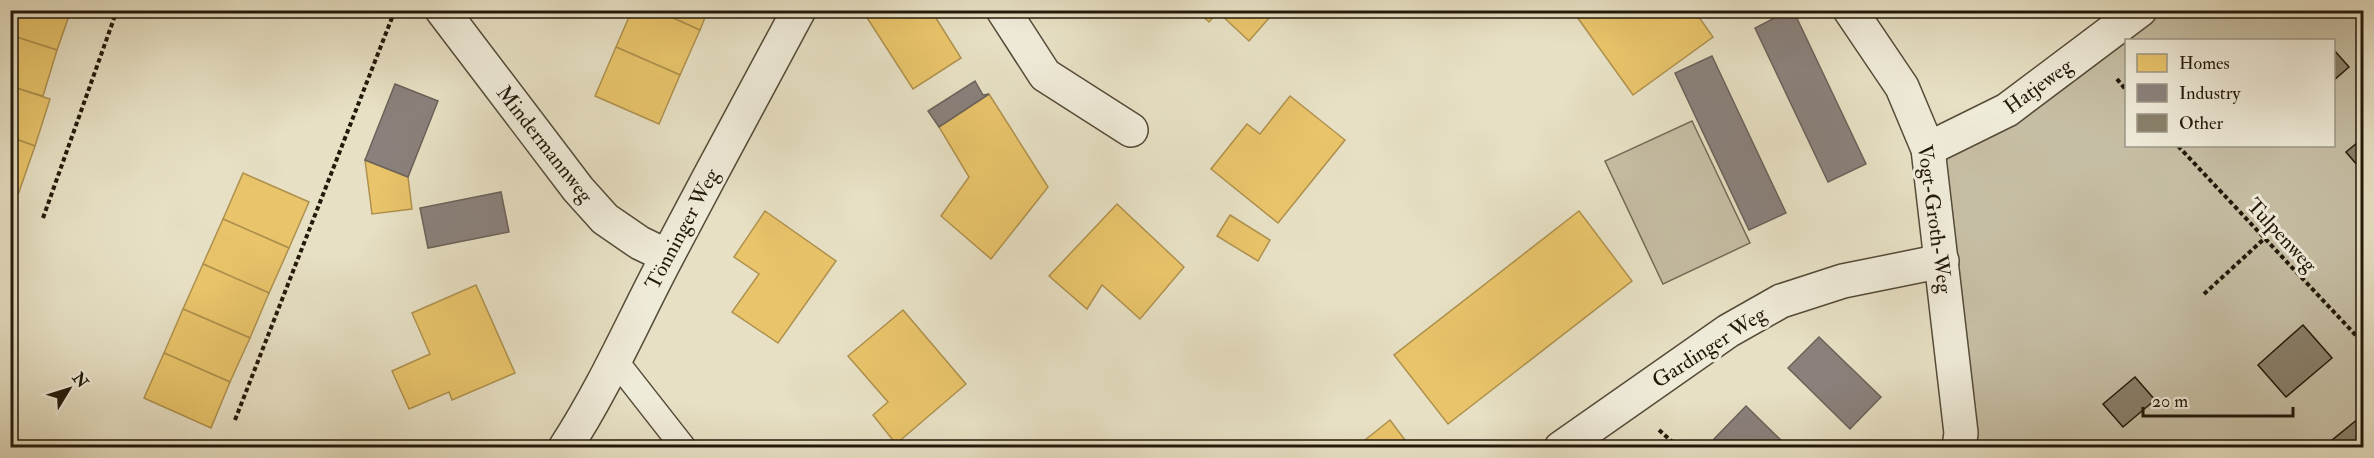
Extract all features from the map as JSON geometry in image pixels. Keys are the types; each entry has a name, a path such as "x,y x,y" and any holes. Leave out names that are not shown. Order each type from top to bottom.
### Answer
{"street":[{"name":"Mindermannweg","path":"442,10 578,189 604,219 640,243 667,256"},
{"name":"Tönninger Weg","path":"565,447 581,423 615,360 667,256 799,10"},
{"path":"1003,10 1045,75 1131,130"},
{"name":"Vogt-Groth-Weg","path":"1850,10 1902,87 1928,149 1961,434 1959,447"},
{"name":"Hatjeweg","path":"1928,149 2007,110 2140,10"},
{"name":"Gardinger Weg","path":"1561,447 1728,330 1781,301 1843,281 1942,261"}],"lane":[{"path":"615,360 684,447"}],"path":[{"path":"43,218 117,10"},
{"path":"236,420 395,10"},
{"name":"Tulpenweg","path":"2179,147 2364,344"},
{"path":"2204,294 2265,238"}],"shaded area":[{"path":"2139,11 2356,11 2364,19 2363,447 1959,447 1928,149"},
{"path":"1692,121 1750,243 1663,284 1605,161"}],"building: Homes":[{"path":"10,10 71,10 57,50 10,35"},
{"path":"632,10 656,10 700,30 680,75 616,47"},
{"path":"656,10 708,10 700,30"},
{"path":"862,10 931,10 961,58 913,89"},
{"path":"1196,10 1276,10 1249,41 1218,12 1209,22"},
{"path":"1572,10 1694,10 1713,37 1633,95"},
{"path":"10,35 57,50 43,96 10,86"},
{"path":"616,47 680,75 659,124 595,96"},
{"path":"10,86 50,99 35,146 10,137"},
{"path":"989,94 1048,187 991,259 941,216 969,177 939,127"},
{"path":"1290,96 1345,140 1278,223 1211,169 1247,124 1260,134"},
{"path":"10,137 35,146 19,192 10,188"},
{"path":"365,160 408,177 412,209 372,214"},
{"path":"243,173 309,202 289,248 223,219"},
{"path":"10,188 19,192 10,214"},
{"path":"1117,204 1184,267 1140,319 1102,285 1087,309 1049,276"},
{"path":"765,211 836,261 778,343 732,312 759,274 734,257"},
{"path":"1579,211 1632,281 1448,424 1394,355"},
{"path":"1230,215 1270,240 1258,261 1217,236"},
{"path":"223,219 289,248 269,293 203,264"},
{"path":"203,264 269,293 250,338 183,309"},
{"path":"476,285 515,373 452,400 449,392 409,409 392,371 430,354 412,313"},
{"path":"183,309 250,338 230,382 164,353"},
{"path":"903,310 966,384 896,444 873,415 888,402 848,356"},
{"path":"164,353 230,382 211,428 144,398"},
{"path":"1390,420 1411,448 1355,448"}],"building: Industry":[{"path":"1793,10 1866,164 1828,182 1755,28"},
{"path":"1712,56 1786,213 1749,230 1675,73"},
{"path":"975,81 983,95 989,94 939,127 928,111"},
{"path":"395,84 438,101 408,177 365,160"},
{"path":"501,192 509,232 428,248 420,208"},
{"path":"1819,337 1881,397 1850,429 1788,368"},
{"path":"1746,406 1789,448 1723,448 1714,439"}],"building: Other":[{"path":"2335,51 2349,67 2335,79"},
{"path":"2364,137 2364,173 2346,152"},
{"path":"2303,325 2332,358 2286,397 2258,365"},
{"path":"2135,377 2155,400 2123,427 2103,404"},
{"path":"2364,414 2364,448 2336,448 2331,441"}]}
